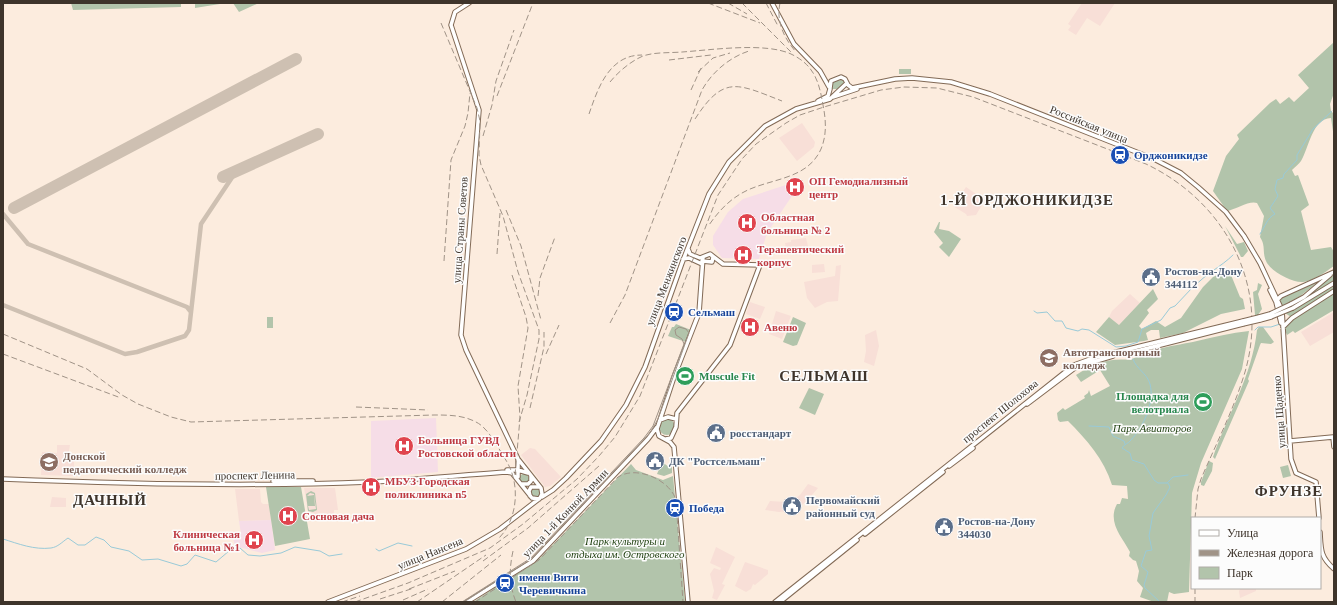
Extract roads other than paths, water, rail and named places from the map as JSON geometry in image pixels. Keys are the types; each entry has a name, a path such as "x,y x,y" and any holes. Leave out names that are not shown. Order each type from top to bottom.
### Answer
{"main road":[{"name":"улица Страны Советов","path":"469,3 455,12 451,25 479,110 461,335 466,350 518,459"},
{"path":"772,3 794,44 825,79 830,88 838,92 857,89"},
{"path":"825,79 833,80 841,77 845,79 847,83 833,97"},
{"name":"Российская улица","path":"847,83 850,87 854,88 877,82 912,78 951,82 990,94 1154,159 1189,180 1226,212 1250,244 1274,293 1282,328"},
{"name":"Российская улица","path":"857,89 895,80 912,79 951,83 989,96 1153,160 1171,169 1197,188 1224,213 1237,228 1258,263 1276,301 1283,318 1282,328"},
{"path":"820,101 828,96 830,83 833,80"},
{"name":"улица Менжинского","path":"540,498 551,490 601,442 626,405 645,367 709,194 718,179 745,145 766,125 796,109 857,89"},
{"path":"686,254 690,254 702,260"},
{"path":"686,254 712,262 713,257"},
{"path":"707,254 723,264 760,265 730,345 678,411 676,419 674,432 689,602 674,447 666,439 660,436 657,431 674,377 699,313 702,260 707,254"},
{"path":"1276,301 1281,296 1334,272"},
{"name":"проспект Шолохова","path":"1292,306 1334,272"},
{"name":"проспект Шолохова","path":"776,602 1074,365 1096,357 1260,319 1292,306 1334,283"},
{"path":"1282,328 1290,319 1334,291"},
{"path":"1274,293 1281,296"},
{"path":"1281,296 1279,301 1284,313 1290,319"},
{"path":"1278,312 1283,318 1290,319"},
{"name":"проспект Шолохова","path":"780,602 1053,383 1076,367 1097,360 1243,323"},
{"name":"улица Щаденко","path":"1282,328 1291,459 1294,470 1300,476 1316,482 1319,517"},
{"path":"659,422 666,417 676,419"},
{"name":"улица 1-й Конной Армии","path":"467,602 533,560 648,440 659,422"},
{"path":"666,439 671,438 674,432"},
{"name":"улица 1-й Конной Армии","path":"648,440 660,436"},
{"path":"1290,441 1334,437 1334,447"},
{"path":"518,459 519,481 524,485 531,481 528,474"},
{"path":"507,471 512,473 530,497 536,500 540,498 542,492 541,488 528,474 518,459"},
{"name":"проспект Ленина","path":"3,478 167,484 295,484 369,482 518,470 528,474"},
{"path":"519,481 521,473 528,474"},
{"path":"531,505 529,492 532,488 536,486 551,490"},
{"name":"улица Нансена","path":"328,602 466,549 500,529 540,498"},
{"path":"1321,544 1322,555 1325,561 1334,570"}],"waterway":[{"path":"1260,234 1268,220 1275,214 1270,208 1278,196 1275,189 1277,180 1283,178 1284,174 1297,160 1297,155 1313,129 1332,111"},
{"path":"1194,287 1203,278 1233,255"},
{"path":"1034,311 1037,313 1047,312 1055,321 1062,321 1066,328 1078,331 1082,329 1089,330 1116,347 1126,346 1138,342 1142,329 1161,320 1170,308 1175,306 1192,288"},
{"path":"1255,330 1258,327 1271,327 1280,324"},
{"path":"1133,359 1136,366 1149,380 1151,399 1144,422 1130,441 1122,448 1130,453 1132,460 1144,464 1154,480 1158,483 1168,483 1170,487 1153,513 1149,536 1152,550 1146,551 1141,566 1148,572 1144,585 1145,588 1160,602"},
{"path":"1089,426 1109,427 1113,436 1124,441 1125,444"},
{"path":"1167,483 1173,477 1188,475"},
{"path":"3,539 27,546 51,548 56,547 68,538 78,545 85,545 96,537 104,540 111,547 129,551 142,560 158,559 181,566 187,564 195,555 216,562 229,551 237,548 240,548 248,555 260,556 281,553 295,547 320,551 329,556 342,554"},
{"path":"376,549 379,551 398,543 412,546"}],"tram line":[{"path":"462,602 531,558 644,438 653,426 684,344 682,339 676,335 675,330 679,327 686,329 689,333 658,419 650,433 531,559 464,602"}],"railway":[{"path":"497,96 533,3"},
{"path":"708,3 760,23"},
{"path":"728,3 747,14"},
{"path":"742,3 791,52"},
{"path":"766,3 778,26"},
{"path":"780,3 780,23 788,41 796,52"},
{"path":"441,23 477,108 480,121 479,155 481,165 503,216 518,272 539,330 539,339 527,395 519,422"},
{"path":"483,136 492,105 496,81 514,30"},
{"path":"610,82 617,74 634,61 643,56 657,53 738,48 767,48 780,50 791,54 799,58 810,69 820,88 825,122 823,144 815,159 797,173 752,188 737,196 724,207 709,225"},
{"path":"610,323 625,295 702,90 716,71 728,61 749,51"},
{"path":"698,72 713,58 730,53"},
{"path":"589,114 601,84 613,67 631,56 642,55"},
{"path":"669,60 711,55"},
{"path":"691,90 701,68"},
{"path":"695,119 705,105 715,95 724,89 733,87 743,87 754,90 782,101"},
{"path":"355,602 408,583 490,548 523,524 577,479 615,437 640,396 718,195 742,159 756,144 800,115 881,90 904,87 937,88 973,97 1146,164 1174,180 1199,200 1219,224 1235,250 1246,278 1251,309 1251,340 1241,386 1201,479 1198,489 1195,517"},
{"path":"444,261 451,160 465,126 470,93"},
{"path":"506,210 521,246 541,320"},
{"path":"497,254 500,213"},
{"path":"538,296 540,278 555,237"},
{"path":"512,275 526,317 528,328 518,386 520,418 515,475"},
{"path":"546,354 559,325"},
{"path":"530,408 544,347 544,332"},
{"path":"3,334 87,369 122,395 138,404 171,417 191,422 434,415 455,416 471,420 480,424 491,436 510,468 513,477 515,496 512,515 509,524 498,539"},
{"path":"3,354 121,398"},
{"path":"356,407 428,410"},
{"path":"483,561 528,528 599,466"},
{"path":"475,602 539,560 618,477 634,473 652,476 660,481 673,493 676,500 683,602"},
{"path":"513,551 510,577 516,602"},
{"path":"417,602 486,555"},
{"path":"442,602 501,555"},
{"path":"409,589 455,571"},
{"path":"380,599 414,588"},
{"path":"403,600 428,589"},
{"path":"1195,589 1195,602"},
{"path":"342,602 360,596"}],"place":[{"name":"Орджоникидзе","path":"1120,155"},
{"name":"ОП Гемодиализный центр","path":"795,187"},
{"name":"Областная больница № 2","path":"747,223"},
{"name":"Терапевтический корпус","path":"743,255"},
{"name":"Ростов-на-Дону 344112","path":"1151,277"},
{"name":"Сельмаш","path":"674,312"},
{"name":"Авеню","path":"750,327"},
{"name":"Автотранспортный колледж","path":"1049,358"},
{"name":"Muscule Fit","path":"685,376"},
{"name":"Площадка для велотриала","path":"1203,402"},
{"name":"росстандарт","path":"716,433"},
{"name":"Больница ГУВД Ростовской области","path":"404,446"},
{"name":"ДК \"Ростсельмаш\"","path":"655,461"},
{"name":"Донской педагогический колледж","path":"49,462"},
{"name":"МБУЗ Городская поликлиника n5","path":"371,487"},
{"name":"Первомайский районный суд","path":"792,506"},
{"name":"Победа","path":"675,508"},
{"name":"Сосновая дача","path":"288,516"},
{"name":"Ростов-на-Дону 344030","path":"944,527"},
{"name":"Клиническая больница №1","path":"254,540"},
{"name":"имени Вити Черевичкина","path":"505,583"}],"district":[{"name":"1-Й ОРДЖОНИКИДЗЕ","path":"1027,200"},
{"name":"СЕЛЬМАШ","path":"824,376"},
{"name":"ФРУНЗЕ","path":"1289,491"},
{"name":"ДАЧНЫЙ","path":"110,500"}],"park label":[{"name":"Парк Авиаторов","path":"1152,428"},
{"name":"Парк культуры и отдыха им. Островского","path":"625,547"}]}
